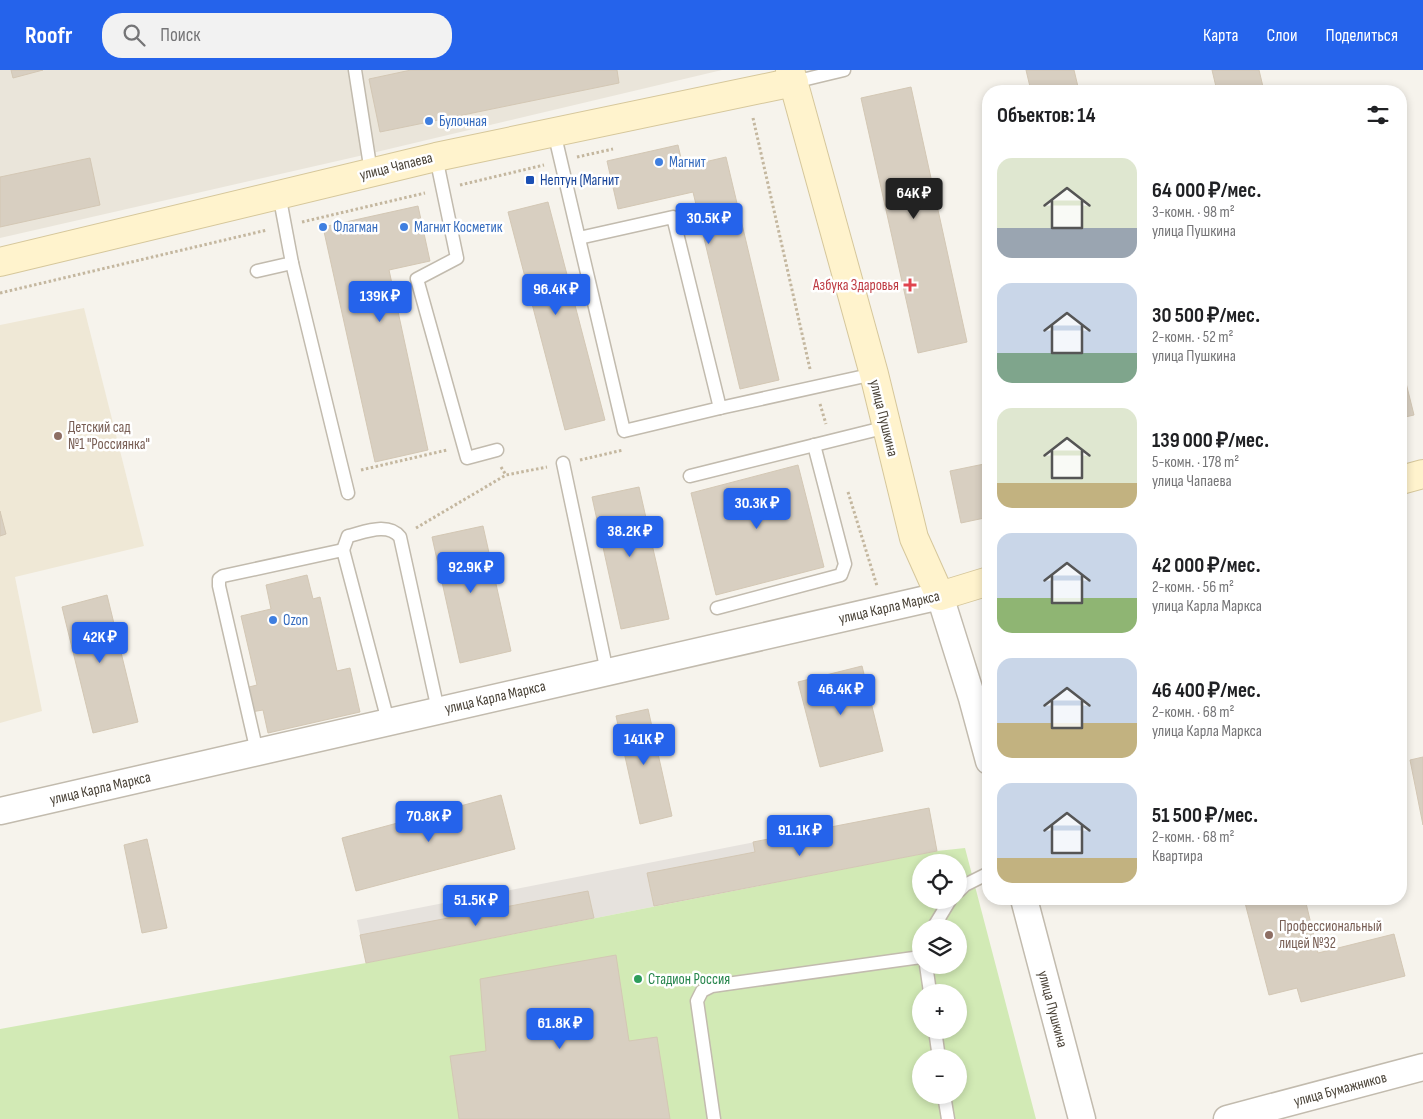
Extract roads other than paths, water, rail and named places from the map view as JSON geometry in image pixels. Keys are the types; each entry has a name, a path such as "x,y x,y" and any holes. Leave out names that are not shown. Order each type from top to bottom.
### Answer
{"street":[{"name":"улица Чапаева","path":"0,262 436,156 554,132 792,76"},
{"name":"улица Пушкина","path":"792,76 874,374 914,538 940,596 980,696 982,710"},
{"path":"1407,478 1423,474"},
{"name":"улица Карла Маркса","path":"0,811 940,596 982,583"},
{"name":"улица Пушкина","path":"1026,905 1082,1119"},
{"name":"улица Бумажников","path":"1227,1119 1423,1067"}],"lane":[{"path":"355,70 371,172"},
{"path":"792,76 844,70"},
{"path":"554,132 624,431 874,374"},
{"path":"436,156 457,258 417,280 467,458 497,450"},
{"path":"279,194 292,263 348,494"},
{"path":"579,238 673,217 720,408"},
{"path":"257,271 292,263"},
{"path":"690,476 887,427"},
{"path":"717,608 841,575 845,564 814,445"},
{"path":"563,463 607,672"},
{"path":"388,721 343,550 348,536 386,528 395,531 400,537 438,710"},
{"path":"257,752 219,580 223,576 343,550"},
{"path":"967,884 982,876"},
{"path":"714,1119 697,1001 702,991 712,986 912,958"},
{"path":"946,1104 948,1119"}],"place":[{"name":"Булочная","path":"429,121"},
{"name":"Магнит","path":"659,162"},
{"name":"Нептун (Магнит","path":"530,180"},
{"name":"Флагман","path":"323,227"},
{"name":"Магнит Косметик","path":"404,227"},
{"name":"Азбука Здаровья","path":"910,285"},
{"name":"Детский сад №1 \"Россиянка\"","path":"58,436"},
{"name":"Ozon","path":"273,620"},
{"name":"Профессиональный лицей №32","path":"1269,935"},
{"name":"Стадион Россия","path":"638,979"}]}
